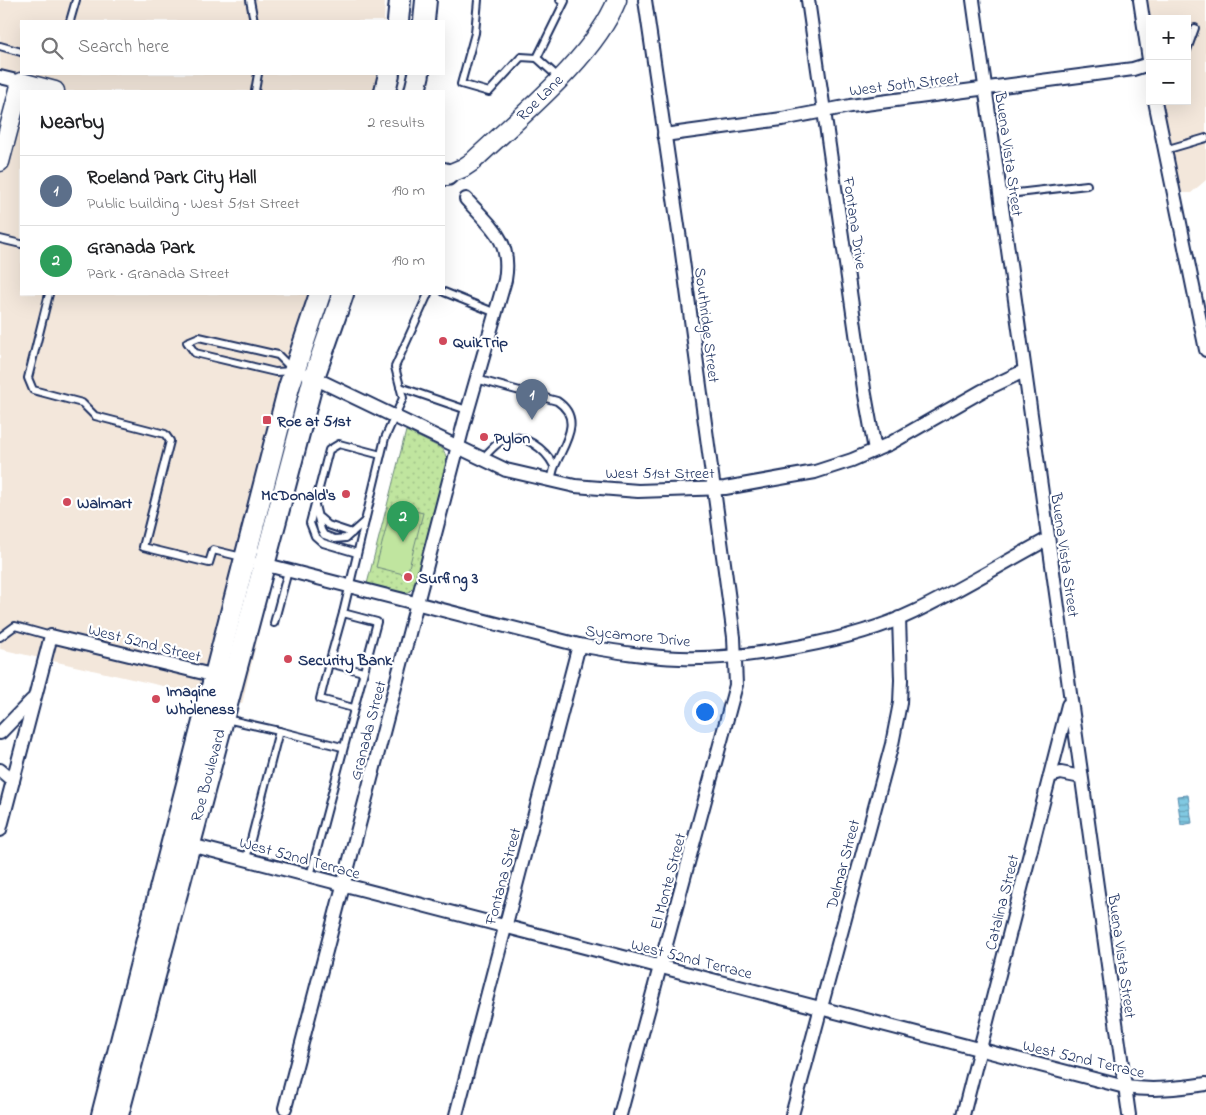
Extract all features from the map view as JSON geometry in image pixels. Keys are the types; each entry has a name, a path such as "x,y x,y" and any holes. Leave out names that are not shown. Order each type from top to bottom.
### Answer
{"main road":[{"path":"398,20 400,0"},
{"path":"424,20 426,0"},
{"path":"385,90 388,75"},
{"path":"415,90 419,75"},
{"name":"Roe Boulevard","path":"102,1115 180,842 254,561 294,371 320,295"},
{"name":"Roe Boulevard","path":"254,561 343,295"},
{"name":"Roe Boulevard","path":"118,1115 180,842 222,718 223,678"}],"street":[{"name":"Roe Lane","path":"445,175 472,162 559,78 596,35 617,0"},
{"name":"Southridge Street","path":"645,0 681,246 735,655"},
{"name":"Fontana Drive","path":"808,0 864,389 875,450"},
{"name":"Buena Vista Street","path":"973,0 1129,1115"},
{"path":"1140,0 1149,60"},
{"name":"West 50th Street","path":"664,136 823,111 1146,66"},
{"path":"0,77 26,78 53,90"},
{"path":"22,90 26,78"},
{"path":"0,162 20,97"},
{"path":"1156,105 1206,350"},
{"name":"Granada Street","path":"285,1108 476,379 496,314 508,262 505,246 466,199"},
{"name":"West 51st Street","path":"294,371 314,377 481,460 506,470 551,482 638,491 712,489 770,482 815,472 875,450 925,425 982,391 1024,371"},
{"name":"Sycamore Drive","path":"254,561 579,645 627,653 679,658 735,655 816,643 899,618 1048,539"},
{"name":"Delmar Street","path":"792,1115 892,744 900,703 899,618"},
{"path":"0,830 33,698 51,636"},
{"name":"West 52nd Street","path":"51,636 223,678"},
{"name":"Fontana Street","path":"456,1115 579,645"},
{"name":"El Monte Street","path":"620,1115 736,685 735,655"},
{"path":"0,733 33,698"},
{"name":"Catalina Street","path":"963,1115 1070,698"},
{"path":"0,770 13,781"},
{"path":"1050,776 1061,773 1081,777"},
{"name":"West 52nd Terrace","path":"180,842 505,928 980,1048 1125,1087 1171,1090 1206,1084"}],"lane":[{"path":"70,20 76,0"},
{"path":"250,0 254,20"},
{"path":"478,0 475,33 461,84 489,92 521,57 537,58 559,78"},
{"path":"537,58 564,0"},
{"path":"1191,39 1195,28"},
{"path":"0,46 20,52"},
{"path":"254,90 258,75"},
{"path":"1165,150 1206,138"},
{"path":"1000,195 1086,185"},
{"path":"0,239 20,244"},
{"path":"445,292 496,314"},
{"name":"Sycamore Drive","path":"49,295 28,378 33,390 82,403 95,416 164,434 170,440 142,547 209,563 213,550 254,561"},
{"path":"353,708 320,699 381,455 394,416 403,398 395,367 428,295"},
{"path":"199,337 278,356 294,371 276,372 195,353 186,342 199,337"},
{"path":"476,379 557,401 564,406 570,415 571,431 564,451 554,466 551,482"},
{"path":"400,387 468,410"},
{"path":"481,460 502,440 516,438 527,440 537,446 550,456 554,466"},
{"path":"357,553 324,543 315,536 310,523 329,450 339,444 381,455"},
{"path":"315,504 320,518 321,530 324,535 334,539 346,538 365,521"},
{"path":"320,518 328,525 352,533"},
{"path":"274,623 288,571"},
{"path":"310,876 342,747 378,622 342,613"},
{"path":"0,637 16,626 51,636"},
{"path":"329,663 363,672"},
{"path":"222,718 342,747"},
{"path":"246,859 279,732"}],"shaded area":[{"path":"0,0 385,0 384,20 20,20 20,75 379,75 377,90 20,90 20,295 338,295 242,704 0,649 0,171 21,83 0,75"},
{"path":"1144,0 1206,0 1206,180 1191,193 1177,193 1161,105 1191,105 1191,15 1146,15"}],"green space":[{"path":"406,431 443,449 448,461 416,585 409,592 401,593 367,584"},
{"path":"392,505 423,513 407,575 376,567"}],"water":[{"path":"1188,795 1192,823 1181,825 1177,796"}],"place":[{"name":"QuikTrip","path":"443,341"},
{"name":"Roe at 51st","path":"267,420"},
{"name":"Roeland Park City Hall","path":"532,420"},
{"name":"Pylon","path":"484,437"},
{"name":"McDonald's","path":"346,494"},
{"name":"Walmart","path":"67,502"},
{"name":"Granada Park","path":"403,542"},
{"name":"Surfing 3","path":"408,577"},
{"name":"Security Bank","path":"288,659"},
{"name":"Imagine Wholeness","path":"156,699"}]}
